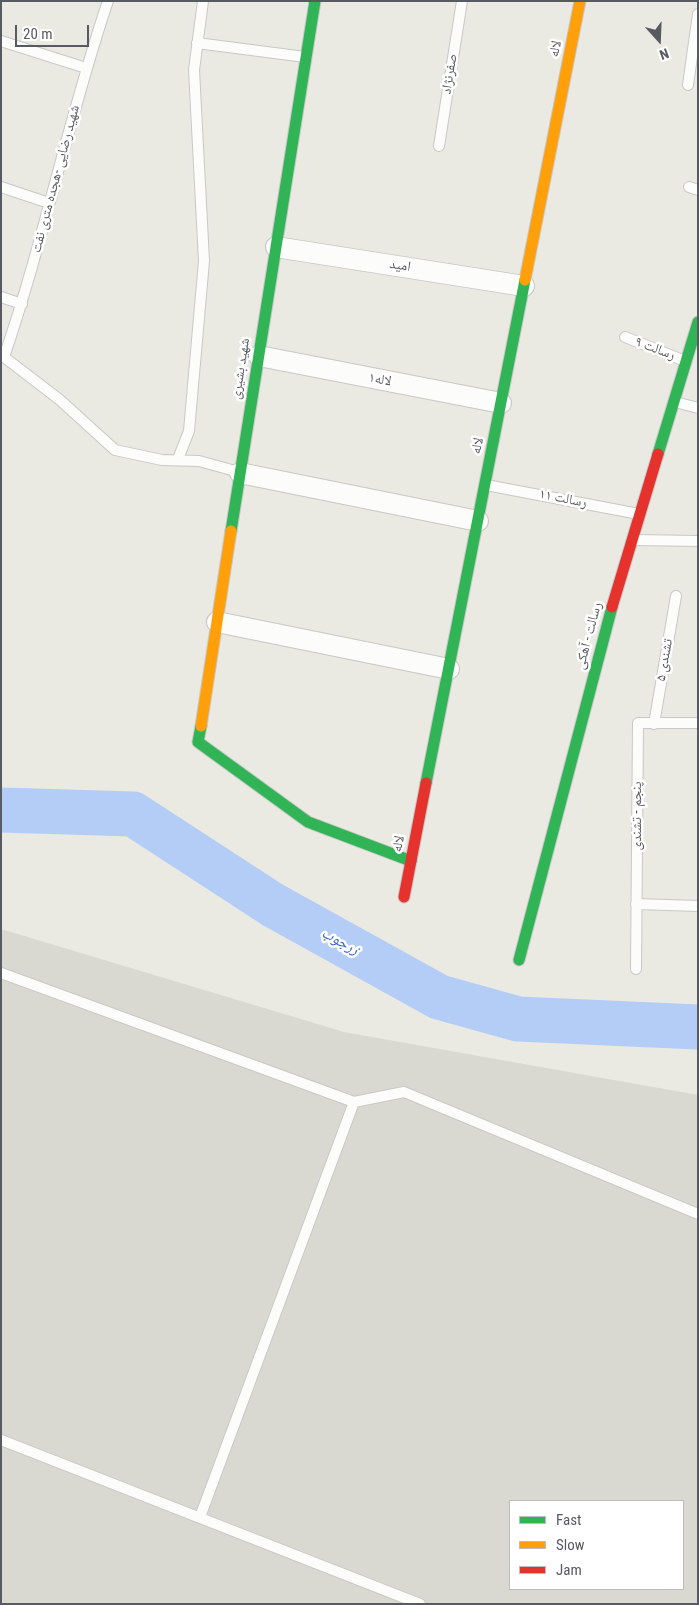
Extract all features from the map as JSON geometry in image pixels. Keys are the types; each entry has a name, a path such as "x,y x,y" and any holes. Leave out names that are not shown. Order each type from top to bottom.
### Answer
{"street":[{"name":"شهید بشیری","path":"315,1 198,742 308,822 411,861"},
{"name":"لاله","path":"404,897 580,1"},
{"name":"امید","path":"276,247 524,286"},
{"name":"رسالت - آهکی","path":"519,960 613,604 698,322"},
{"name":"لاله۱","path":"259,356 501,403"},
{"path":"240,472 478,520"},
{"path":"217,622 449,669"}],"lane":[{"name":"شهید رضایی -هجده متری نفت","path":"108,1 86,68 22,304 4,358 60,400 115,450 162,460 178,459"},
{"path":"203,1 194,70 204,261 189,431 178,459 199,461 240,472"},
{"name":"صفرنژاد","path":"439,146 462,1"},
{"path":"688,85 698,14"},
{"path":"1,41 86,68"},
{"path":"197,43 306,57"},
{"path":"1,187 49,203"},
{"path":"1,297 22,304"},
{"name":"رسالت ۹","path":"625,337 686,362"},
{"path":"674,402 698,408"},
{"name":"رسالت ۱۱","path":"485,484 640,514"},
{"path":"633,540 698,541"},
{"name":"تشندی ۵","path":"654,724 676,596"},
{"name":"پنجم - تشندی","path":"636,969 638,723 698,722"},
{"path":"636,904 698,906"},
{"path":"1,973 354,1102 404,1092 698,1214"},
{"path":"200,1517 354,1102"},
{"path":"1,1440 420,1604"}],"shaded area":[{"path":"1,929 344,1032 698,1095 698,1604 1,1604"}],"waterway":[{"name":"زرجوب","path":"1,810 133,814 273,905 439,997 518,1019 698,1027"}],"traffic: fast":[{"path":"231,531 315,1"},
{"path":"426,783 525,280"},
{"path":"658,454 698,322"},
{"path":"519,960 612,607"},
{"path":"201,726 198,742 308,822 411,861"}],"traffic: slow":[{"path":"525,280 580,1"},
{"path":"201,726 231,531"}],"traffic: jam":[{"path":"612,607 658,454"},
{"path":"404,897 426,783"}]}
